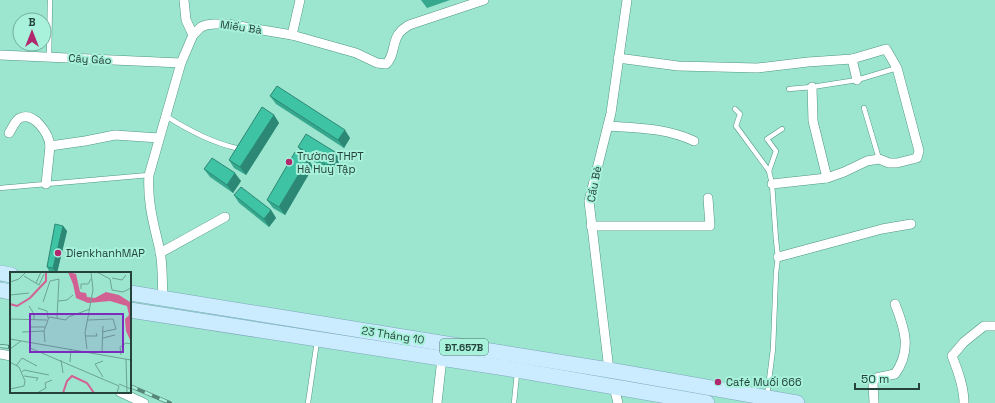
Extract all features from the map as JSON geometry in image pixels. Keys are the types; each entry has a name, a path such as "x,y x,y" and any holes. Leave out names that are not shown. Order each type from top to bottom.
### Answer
{"main road":[{"path":"0,273 10,274"},
{"path":"0,290 10,292"},
{"name":"23 Tháng 10","path":"131,293 609,370 797,403"},
{"path":"161,315 163,298"},
{"name":"23 Tháng 10","path":"131,310 517,370 707,403"},
{"path":"609,370 614,386"}],"street":[{"path":"163,298 160,253 151,216 148,191 149,174 181,63 193,35 186,20 184,0"},
{"path":"292,35 300,0"},
{"name":"Miếu Bà","path":"193,35 206,25 227,24 292,35 345,50 377,63 386,64 390,61 393,45 400,31 409,25 484,0"},
{"name":"Cầu Bè","path":"609,370 589,201 611,114 627,0"},
{"path":"618,58 678,66 745,68 852,59 886,49 897,68 919,151 917,158 897,163 889,163 879,160 867,161 827,178 772,184"},
{"name":"Cây Gáo","path":"0,55 181,63"},
{"path":"852,59 857,80"},
{"path":"812,87 813,121 827,178"},
{"path":"9,133 18,119 26,116 30,117 43,128 49,139 50,146 46,184"},
{"path":"608,126 654,129 680,135 694,141"},
{"path":"50,146 114,135 159,138"},
{"path":"592,226 710,226 708,198"},
{"path":"160,253 225,216"},
{"path":"778,257 882,229 910,224"},
{"path":"874,403 873,382 876,378 895,374 900,366 905,347 906,333 896,304"},
{"path":"964,403 964,396 952,356 964,342 984,326 995,326"},
{"path":"0,354 10,356"},
{"path":"437,403 442,358"},
{"path":"614,386 618,403"},
{"path":"122,393 144,403"}],"lane":[{"path":"49,57 50,0"},
{"path":"788,89 857,80 897,68"},
{"path":"864,108 879,160"},
{"path":"735,109 740,114 736,126 769,171 772,184 778,257 773,349 767,398"},
{"path":"166,116 196,134 236,148"},
{"path":"769,171 776,151 767,139 782,129"},
{"path":"0,188 149,174"},
{"path":"308,403 318,339"},
{"path":"514,403 517,370"}],"building":[{"path":"277,86 345,130 338,140 270,96"},
{"path":"262,107 274,115 240,167 229,160"},
{"path":"306,134 335,152 327,165 298,147"},
{"path":"295,152 308,159 279,207 267,200"},
{"path":"212,158 235,173 227,185 204,169"},
{"path":"241,187 271,210 264,219 234,195"},
{"path":"55,224 63,226 53,268 47,267"}],"railway":[{"path":"0,346 10,347"},
{"path":"131,386 170,403"}],"place":[{"name":"Trường THPT Hà Huy Tập","path":"289,162"},
{"name":"DienkhanhMAP","path":"58,253"},
{"name":"Café Muối 666","path":"718,382"}]}
